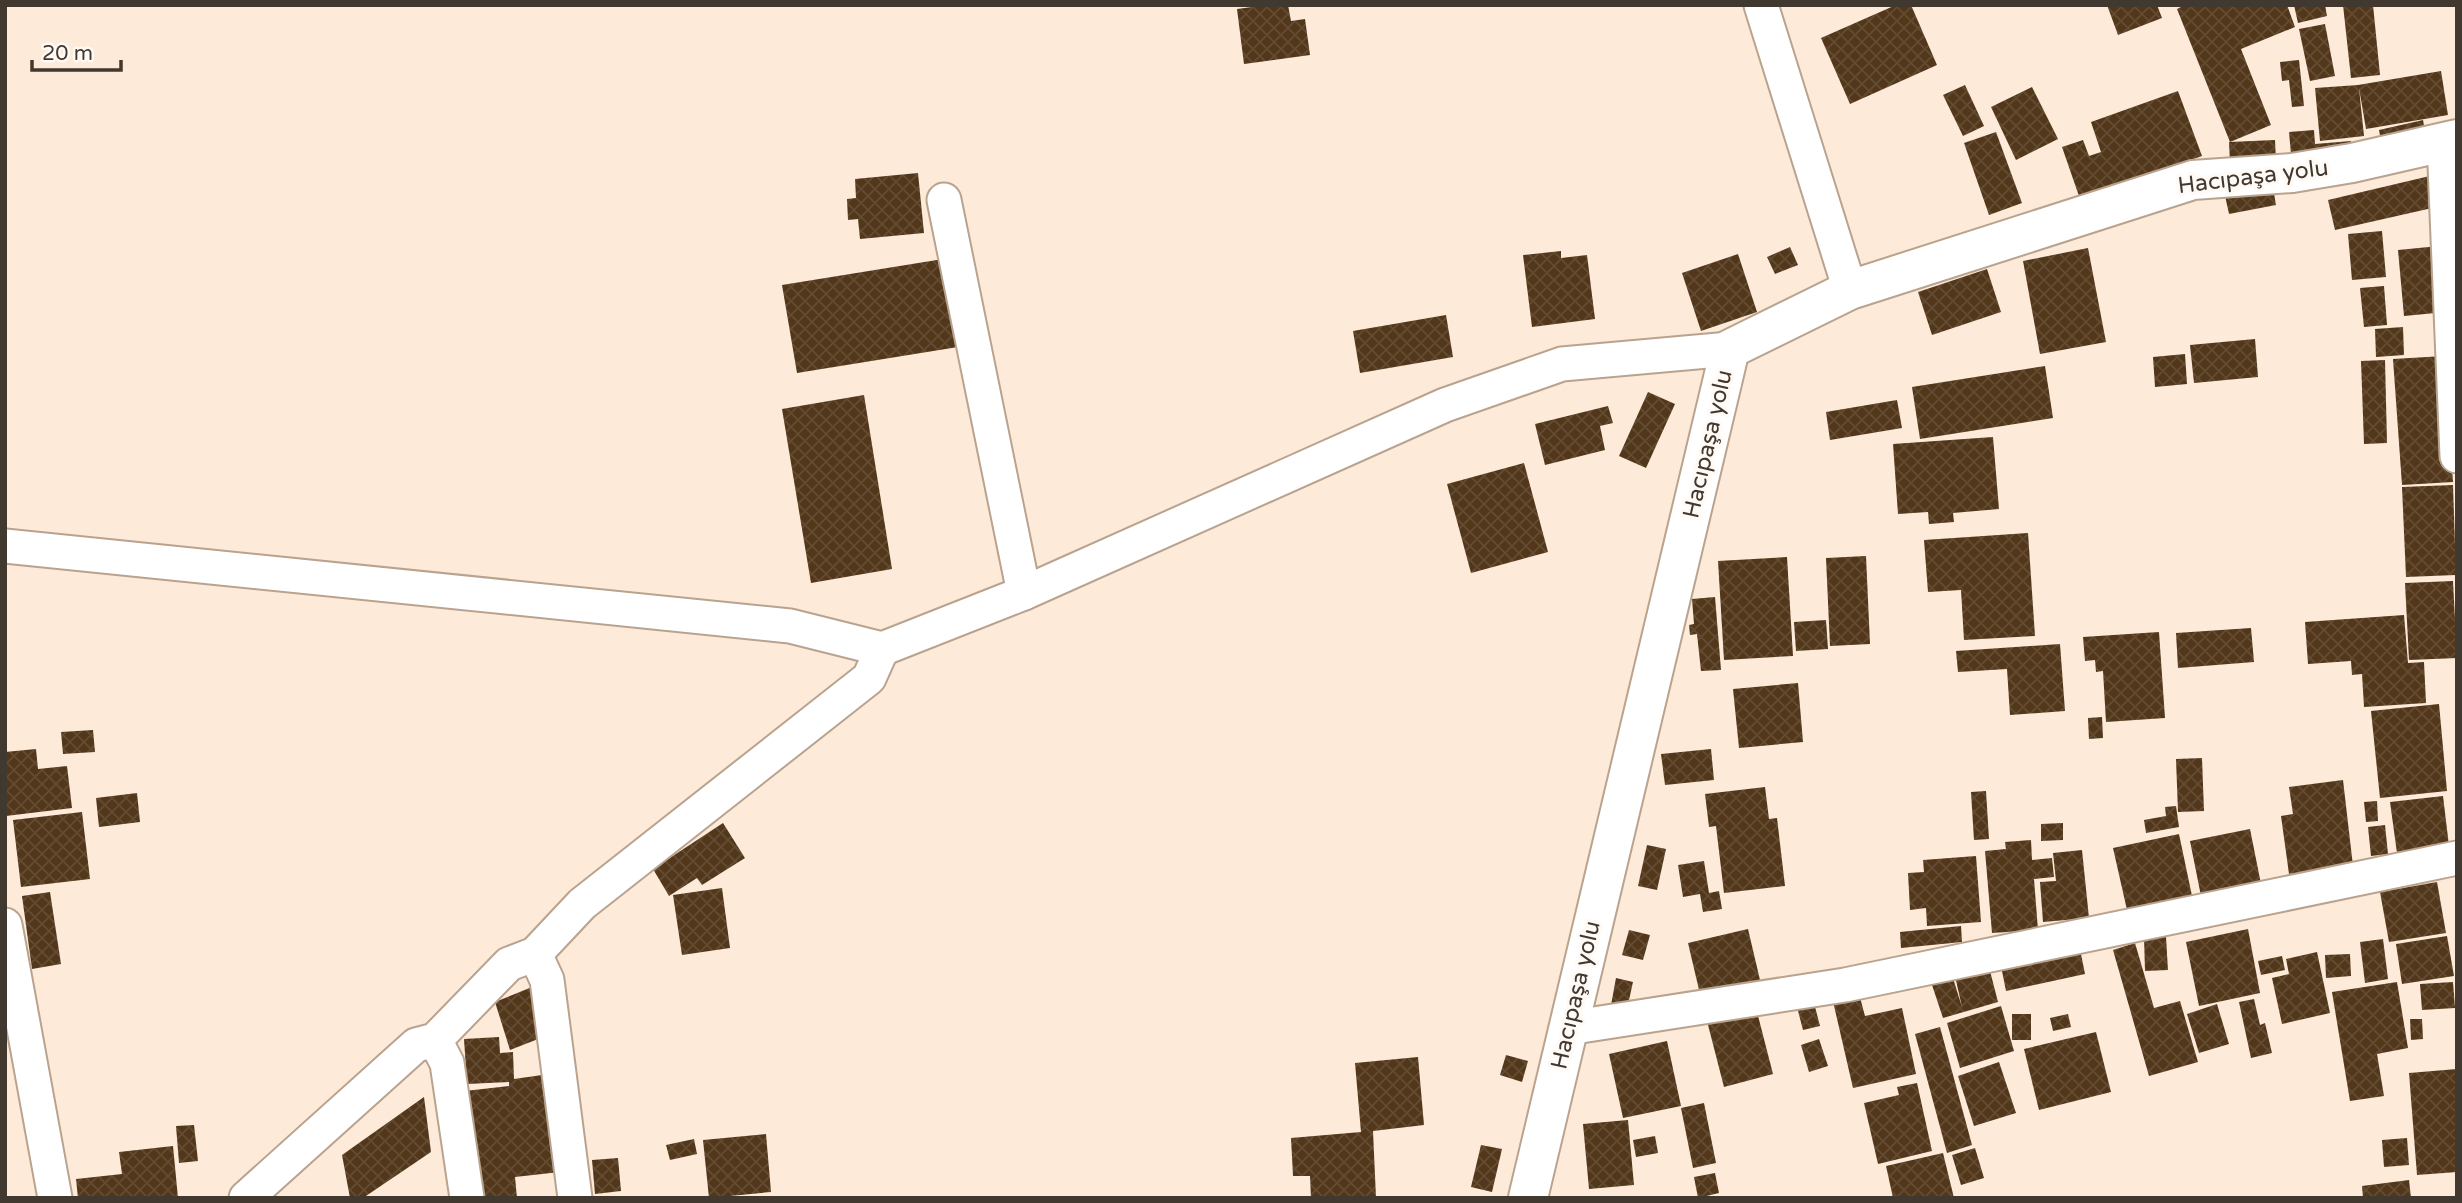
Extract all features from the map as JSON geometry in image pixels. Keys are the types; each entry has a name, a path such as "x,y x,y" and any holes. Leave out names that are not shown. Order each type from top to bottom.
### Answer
{"main road":[{"name":"Hacıpaşa yolu","path":"1528,1198 1730,349 1850,289 2193,180 2292,173 2352,163 2450,140"}],"street":[{"path":"1761,5 1850,289"},
{"path":"2450,140 2457,456"},
{"path":"944,200 1024,593"},
{"path":"5,547 790,626 882,649 1024,593 1445,405 1562,364 1730,349"},
{"path":"246,1198 416,1045 435,1040 509,964 534,954 582,904 869,678 882,649"},
{"path":"1568,1028 1844,985 2457,858"},
{"path":"5,925 55,1198"},
{"path":"534,954 547,980 575,1198"},
{"path":"435,1040 447,1063 467,1198"}],"building":[{"path":"1288,5 1291,21 1305,19 1310,55 1244,64 1237,9"},
{"path":"1896,5 1911,5 1937,65 1850,104 1821,38"},
{"path":"2107,5 2157,5 2162,18 2118,35"},
{"path":"2185,5 2287,5 2295,27 2241,49 2271,125 2230,142 2177,9"},
{"path":"2294,5 2325,5 2327,16 2298,23"},
{"path":"2343,5 2373,5 2380,75 2351,78"},
{"path":"2325,24 2335,76 2310,81 2299,29"},
{"path":"2299,60 2304,106 2292,107 2289,80 2282,81 2280,62"},
{"path":"2441,71 2448,115 2366,129 2359,88 2364,136 2320,141 2315,88 2358,85"},
{"path":"1965,85 1984,126 1963,136 1943,95"},
{"path":"2032,87 2058,139 2016,160 1991,107"},
{"path":"2178,91 2202,156 2080,199 2062,147 2083,140 2089,156 2101,152 2091,122"},
{"path":"2423,120 2427,141 2383,151 2379,130"},
{"path":"2314,130 2315,144 2351,141 2352,159 2292,165 2289,132"},
{"path":"1996,132 2022,203 1989,215 1964,143"},
{"path":"2275,140 2276,161 2230,163 2229,142"},
{"path":"918,173 924,233 860,239 858,219 848,220 847,199 856,198 855,179"},
{"path":"2434,175 2441,206 2335,230 2328,200"},
{"path":"2272,182 2276,205 2229,214 2224,191"},
{"path":"2382,231 2386,277 2352,280 2348,234"},
{"path":"2439,246 2446,312 2404,316 2398,250"},
{"path":"1790,247 1798,265 1775,274 1767,257"},
{"path":"2088,248 2106,342 2040,354 2023,261"},
{"path":"1561,251 1561,258 1587,255 1595,319 1532,327 1523,255"},
{"path":"1738,254 1757,312 1701,331 1682,273"},
{"path":"943,259 958,347 797,373 782,285"},
{"path":"1987,269 2001,312 1932,335 1918,292"},
{"path":"2384,286 2387,325 2364,327 2360,288"},
{"path":"1446,315 1453,357 1360,373 1353,331"},
{"path":"2403,327 2404,355 2376,357 2375,329"},
{"path":"2255,339 2258,377 2194,383 2190,345"},
{"path":"2185,354 2187,384 2155,387 2153,357"},
{"path":"2444,356 2453,482 2402,485 2393,359"},
{"path":"2385,360 2387,443 2364,444 2361,361"},
{"path":"2045,366 2053,418 1920,439 1912,387"},
{"path":"1648,392 1675,404 1646,468 1619,456"},
{"path":"864,395 892,569 811,583 782,409"},
{"path":"1897,400 1902,428 1830,440 1826,412"},
{"path":"1608,406 1613,423 1600,426 1605,450 1545,465 1535,424"},
{"path":"1993,437 1999,509 1953,513 1954,522 1929,524 1928,512 1898,514 1893,444"},
{"path":"1524,463 1548,552 1471,573 1447,484"},
{"path":"2453,485 2456,575 2406,577 2402,487"},
{"path":"2028,533 2035,636 1964,640 1961,590 1928,592 1924,540"},
{"path":"1866,556 1870,644 1830,646 1826,558"},
{"path":"1787,557 1793,656 1724,660 1718,561"},
{"path":"2453,581 2457,658 2409,660 2405,583"},
{"path":"1715,597 1721,670 1701,671 1697,634 1690,635 1689,625 1694,624 1692,599"},
{"path":"2404,615 2408,663 2424,662 2426,703 2364,707 2362,674 2352,675 2351,661 2308,664 2305,622"},
{"path":"1826,620 1828,649 1796,651 1794,622"},
{"path":"2251,628 2254,662 2178,668 2176,633"},
{"path":"2159,632 2165,718 2106,722 2103,671 2096,672 2095,660 2085,661 2083,637"},
{"path":"2060,644 2065,711 2010,715 2007,669 1958,672 1956,651"},
{"path":"1798,683 1803,742 1739,748 1733,689"},
{"path":"2439,704 2447,791 2380,798 2371,711"},
{"path":"2102,717 2103,738 2089,739 2088,718"},
{"path":"93,730 95,752 63,754 61,732"},
{"path":"36,749 38,769 67,766 72,808 6,816 5,752"},
{"path":"1711,749 1714,780 1665,785 1661,754"},
{"path":"2202,758 2204,811 2178,812 2176,759"},
{"path":"2343,780 2353,866 2289,874 2281,816 2293,814 2289,787"},
{"path":"1765,787 1769,819 1777,818 1785,886 1724,893 1716,826 1709,827 1705,794"},
{"path":"1986,791 1989,839 1974,840 1971,792"},
{"path":"137,793 140,822 99,827 96,798"},
{"path":"2443,796 2449,846 2397,853 2390,802"},
{"path":"2377,801 2378,821 2366,822 2364,802"},
{"path":"2176,806 2179,827 2146,833 2144,820 2166,816 2165,807"},
{"path":"82,812 90,879 21,887 13,820"},
{"path":"723,823 745,858 702,885 697,878 669,896 653,869"},
{"path":"2063,823 2063,840 2041,841 2041,824"},
{"path":"2385,825 2388,854 2371,856 2368,827"},
{"path":"2250,829 2262,889 2202,901 2190,841"},
{"path":"2179,834 2192,896 2127,910 2113,848"},
{"path":"2031,840 2032,860 2052,858 2054,877 2034,879 2038,930 1992,933 1985,851 2006,849 2005,842"},
{"path":"1647,845 1666,849 1657,890 1638,886"},
{"path":"2082,850 2089,918 2043,922 2040,882 2056,881 2053,853"},
{"path":"1976,856 1981,922 1927,926 1926,908 1910,910 1908,873 1924,872 1923,860"},
{"path":"1704,861 1709,893 1719,891 1722,909 1703,912 1700,894 1683,897 1678,865"},
{"path":"2437,882 2446,933 2389,942 2380,892"},
{"path":"722,888 730,948 682,955 673,895"},
{"path":"50,892 61,964 32,969 22,896"},
{"path":"1961,926 1962,942 1901,948 1900,932"},
{"path":"1748,929 1760,980 1700,994 1688,943"},
{"path":"2248,929 2260,993 2199,1006 2186,942"},
{"path":"1629,930 1650,935 1643,960 1622,955"},
{"path":"2447,936 2454,976 2402,984 2396,944"},
{"path":"2144,937 2166,937 2168,970 2145,971"},
{"path":"2383,939 2388,979 2365,983 2360,942"},
{"path":"2135,943 2154,1008 2180,1001 2198,1062 2149,1076 2113,950"},
{"path":"2080,949 2085,974 2006,991 2001,966"},
{"path":"2317,952 2330,1013 2282,1024 2272,978 2289,974 2286,959"},
{"path":"2350,954 2351,976 2326,978 2325,955"},
{"path":"2282,956 2285,970 2261,975 2258,961"},
{"path":"1989,967 1998,1002 1943,1018 1931,982 1952,975 1962,1007 1955,976"},
{"path":"1616,978 1633,982 1627,1009 1611,1005"},
{"path":"2397,982 2408,1048 2377,1054 2384,1096 2350,1101 2332,992"},
{"path":"2453,982 2455,1008 2422,1010 2420,984"},
{"path":"532,987 551,1034 510,1050 495,1002"},
{"path":"1858,990 1865,1016 1902,1008 1916,1074 1853,1088 1832,997"},
{"path":"1813,999 1820,1026 1803,1030 1796,1003"},
{"path":"2254,999 2260,1025 2265,1023 2272,1053 2251,1058 2239,1002"},
{"path":"2217,1004 2229,1044 2199,1053 2187,1014"},
{"path":"2001,1006 2014,1051 1960,1068 1947,1023"},
{"path":"1756,1008 1773,1074 1724,1087 1707,1021"},
{"path":"2012,1014 2031,1014 2031,1040 2012,1040"},
{"path":"2068,1014 2071,1027 2053,1031 2050,1018"},
{"path":"2410,1019 2422,1019 2423,1039 2411,1040"},
{"path":"1940,1027 1972,1145 1947,1153 1915,1034"},
{"path":"2096,1032 2111,1092 2039,1110 2024,1049"},
{"path":"499,1037 500,1053 513,1052 514,1079 549,1074 560,1172 515,1177 517,1198 477,1198 465,1091 509,1086 509,1082 467,1084 464,1039"},
{"path":"1819,1039 1828,1066 1809,1072 1801,1045"},
{"path":"1667,1041 1681,1106 1623,1118 1609,1054"},
{"path":"1506,1055 1528,1061 1522,1082 1500,1075"},
{"path":"1418,1057 1424,1125 1373,1131 1376,1198 1311,1198 1310,1176 1293,1176 1291,1138 1361,1132 1355,1063"},
{"path":"1999,1062 2016,1113 1974,1126 1958,1076"},
{"path":"2457,1069 2457,1172 2417,1175 2409,1073"},
{"path":"1917,1083 1932,1151 1878,1164 1864,1103 1899,1095 1897,1087"},
{"path":"424,1097 431,1152 363,1198 350,1198 342,1155"},
{"path":"1704,1103 1716,1163 1693,1168 1681,1108"},
{"path":"1628,1120 1634,1185 1589,1189 1583,1124"},
{"path":"194,1125 198,1161 179,1163 176,1126"},
{"path":"766,1134 771,1192 709,1198 703,1140"},
{"path":"1655,1136 1658,1153 1636,1157 1633,1140"},
{"path":"2407,1138 2409,1165 2384,1167 2382,1140"},
{"path":"694,1139 697,1154 670,1160 666,1145"},
{"path":"1481,1145 1502,1149 1492,1192 1471,1187"},
{"path":"173,1146 178,1198 78,1198 76,1179 122,1174 119,1152"},
{"path":"1975,1148 1984,1178 1961,1185 1952,1155"},
{"path":"1943,1153 1954,1198 1893,1198 1886,1166"},
{"path":"618,1158 621,1191 595,1194 592,1160"},
{"path":"1715,1173 1719,1193 1698,1198 1694,1177"},
{"path":"2409,1180 2411,1198 2363,1198 2362,1186"}]}
